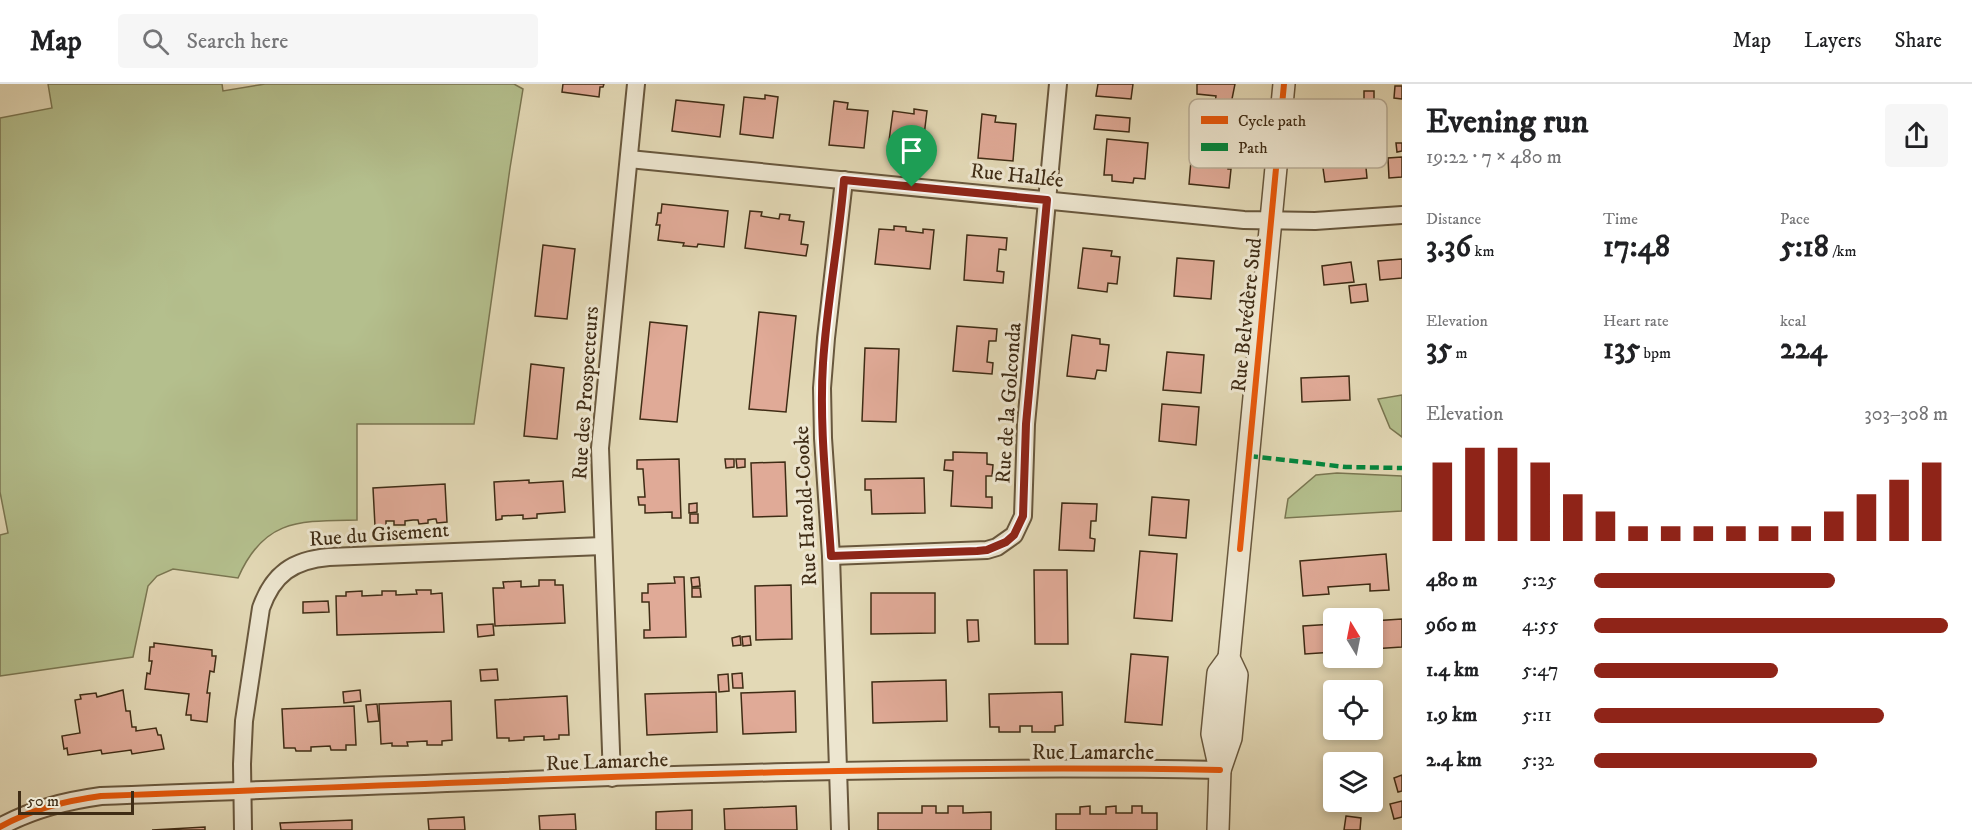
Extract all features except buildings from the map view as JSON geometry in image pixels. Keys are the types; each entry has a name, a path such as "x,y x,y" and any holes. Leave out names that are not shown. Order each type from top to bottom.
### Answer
{"street":[{"name":"Rue des Prospecteurs","path":"612,778 600,462 601,430 636,84"},
{"name":"Rue de la Golconda","path":"831,556 987,550 1006,542 1020,526 1024,506 1027,413 1058,84"},
{"name":"Rue Belvédère Sud","path":"1283,99 1284,84"},
{"name":"Rue Hallée","path":"629,159 1271,221 1315,221 1402,215"},
{"name":"Rue Belvédère Sud","path":"1218,830 1220,770 1212,734 1218,673 1229,658 1276,168"},
{"name":"Rue Harold-Cooke","path":"840,830 831,556 822,388 844,180"},
{"name":"Rue du Gisement","path":"243,830 245,713 261,608 270,587 286,570 300,562 329,557 603,546"},
{"name":"Rue Lamarche","path":"0,827 43,808 85,798 242,790 837,770 1102,768 1220,770"}],"green space":[{"path":"48,84 222,84 223,91 265,84 514,84 523,89 474,424 357,424 357,520 318,521 286,527 272,534 260,544 248,558 238,578 173,569 157,576 148,586 133,657 0,676 0,535 8,533 0,492 0,118 52,108"},
{"path":"1402,395 1402,437 1390,428 1378,399"},
{"path":"1337,473 1402,476 1402,511 1285,518 1288,499 1316,475"}],"marked path":[{"path":"1249,456 1346,467 1402,468"}],"cycle path":[{"path":"1283,99 1284,84"},
{"path":"1240,549 1276,168"},
{"path":"0,827 24,815 49,807 101,796 800,772 940,769 1220,770"}],"route":[{"path":"844,180 912,187 1047,200 1026,424 1023,516 1014,535 997,547 987,550 831,556 822,388 844,180"}]}
